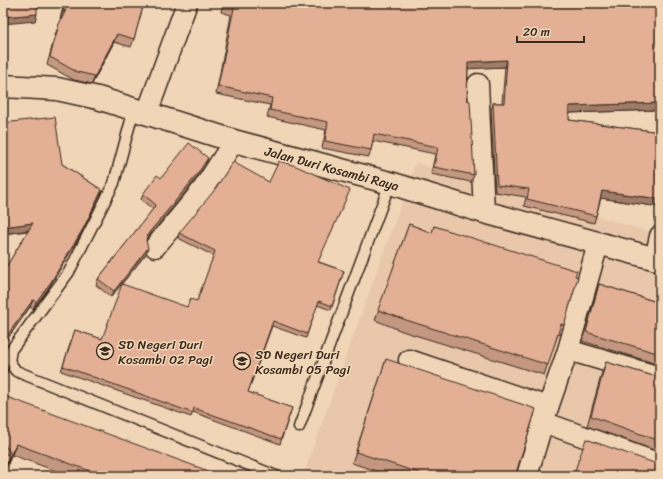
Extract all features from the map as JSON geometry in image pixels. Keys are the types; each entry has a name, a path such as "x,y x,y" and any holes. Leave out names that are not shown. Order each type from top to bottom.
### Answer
{"main road":[{"name":"Jalan Duri Kosambi Raya","path":"3,86 57,89 98,98 234,141 390,183 484,212 657,260"}],"street":[{"path":"140,111 187,3"},
{"path":"478,84 484,212"},
{"path":"154,247 203,189 234,141"},
{"path":"657,260 660,236"},
{"path":"527,476 545,414 568,350 598,244"},
{"path":"568,350 660,377"},
{"path":"409,360 545,414 660,464"}],"lane":[{"path":"140,111 111,190 70,272 11,350 9,361 16,371 276,476"},
{"path":"299,427 390,183"}],"shaded area":[{"path":"416,163 660,235 660,476 303,476"}],"building":[{"path":"3,3 37,3 37,14 3,17"},
{"path":"65,3 144,3 134,39 117,34 95,76 77,72 50,57 59,24 66,10 63,11"},
{"path":"224,3 660,3 660,103 569,106 569,120 660,132 660,199 602,191 596,216 527,199 529,189 497,185 493,103 504,103 507,60 468,62 467,100 470,101 474,175 434,167 438,147 374,134 371,150 325,141 328,122 270,110 272,98 218,86 234,8 223,5"},
{"path":"55,117 62,164 102,190 83,229 51,282 36,302 33,300 3,341 3,272 33,223 3,227 3,123"},
{"path":"189,143 208,158 196,176 148,234 146,240 148,248 114,291 98,279 156,205 143,194 157,175 161,178"},
{"path":"279,161 296,166 350,190 318,262 344,271 332,306 319,301 307,334 273,321 248,392 292,408 281,439 194,408 193,413 63,366 75,330 102,339 122,284 187,307 190,299 197,301 215,251 179,233 213,192 233,162 269,182"},
{"path":"409,224 432,233 434,226 577,271 575,276 578,277 564,325 561,324 548,365 378,310"},
{"path":"599,284 660,303 660,354 586,332"},
{"path":"3,359 9,367 3,371"},
{"path":"386,359 536,409 515,476 428,476 356,452"},
{"path":"606,362 660,378 660,441 591,416"},
{"path":"7,397 222,476 104,476 16,444 11,454 3,442 3,407"},
{"path":"586,439 660,465 660,476 573,476"},
{"path":"3,452 10,456 3,470"}],"place":[{"name":"SD Negeri Duri Kosambi 02 Pagi","path":"105,351"},
{"name":"SD Negeri Duri Kosambi 05 Pagi","path":"242,361"}]}
